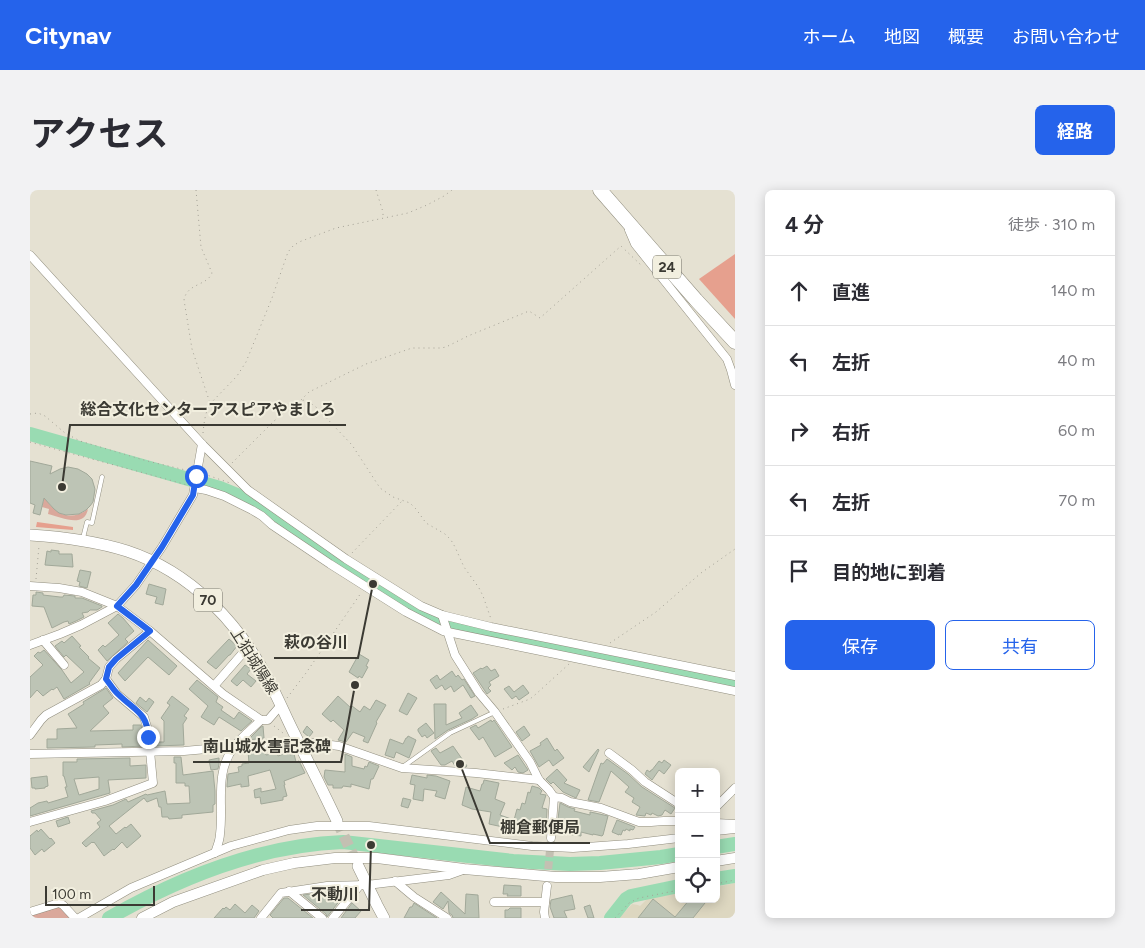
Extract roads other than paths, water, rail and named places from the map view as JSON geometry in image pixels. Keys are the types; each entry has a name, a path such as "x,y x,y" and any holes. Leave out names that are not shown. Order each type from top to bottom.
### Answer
{"highway":[{"name":"24","path":"600,190 735,342"}],"main road":[{"name":"上狛城陽線","path":"35,539 83,540 128,552 178,576 204,596 228,620 248,647 269,681 337,821"},
{"path":"358,866 363,885 384,918"}],"street":[{"path":"624,218 635,244 727,359 735,385"},
{"path":"30,255 202,444 248,490 346,559 421,606 443,616 492,627 735,676"},
{"path":"30,645 81,625 117,606 136,585 162,547 193,495 202,444"},
{"path":"195,486 224,496 252,510 279,530 365,586 430,625 474,637 735,691"},
{"path":"33,586 82,592 117,606 150,631 223,694 261,720 268,720 281,705"},
{"path":"443,616 455,654 479,693 495,712 530,762 539,780 554,797 551,838"},
{"path":"30,735 40,720 46,715 102,685 106,679 109,667 116,659 150,631"},
{"path":"43,640 64,665"},
{"path":"214,686 248,647"},
{"path":"30,822 105,801 153,783 148,730 144,717 117,694 106,679"},
{"path":"216,853 220,834 220,796 223,769 234,747 261,720"},
{"path":"30,754 184,751 263,744 315,743 339,746 402,768 539,780"},
{"path":"609,753 645,782 675,801"},
{"path":"720,803 735,788"},
{"path":"554,797 601,808 639,822 675,821"},
{"path":"664,821 675,817"},
{"path":"720,823 735,824"},
{"path":"30,912 58,903 64,905 77,918 131,888 231,846 289,830 328,826 369,826 532,846 573,848 675,838"},
{"path":"720,831 735,829"},
{"path":"142,918 182,899 263,870 294,863 336,858 377,858 464,869 556,877 600,877 640,874 675,868"},
{"path":"720,860 735,858"},
{"path":"264,917 281,893 289,891 449,875 464,869"},
{"path":"395,881 447,918"},
{"path":"333,918 363,885"},
{"path":"546,918 544,912 547,886"},
{"path":"289,891 322,918"},
{"path":"494,902 545,902"}],"lane":[{"path":"83,540 87,522 92,523 102,477"},
{"path":"402,768 450,733 495,712"}],"waterway":[{"path":"30,434 220,488 242,497 373,584 440,623 735,683"},
{"path":"109,918 192,877 222,866 252,857 313,844 343,842 513,861 570,864 600,863 675,855"},
{"path":"720,846 735,844"},
{"path":"720,878 735,876"},
{"path":"611,918 626,899 631,896 675,887"}],"tunnel":[{"path":"337,821 358,866"},
{"path":"547,881 551,840"}],"place":[{"name":"総合文化センターアスピアやましろ","path":"62,487"},
{"name":"萩の谷川","path":"373,584"},
{"name":"南山城水害記念碑","path":"355,685"},
{"name":"棚倉郵便局","path":"460,764"},
{"name":"不動川","path":"371,845"}]}
